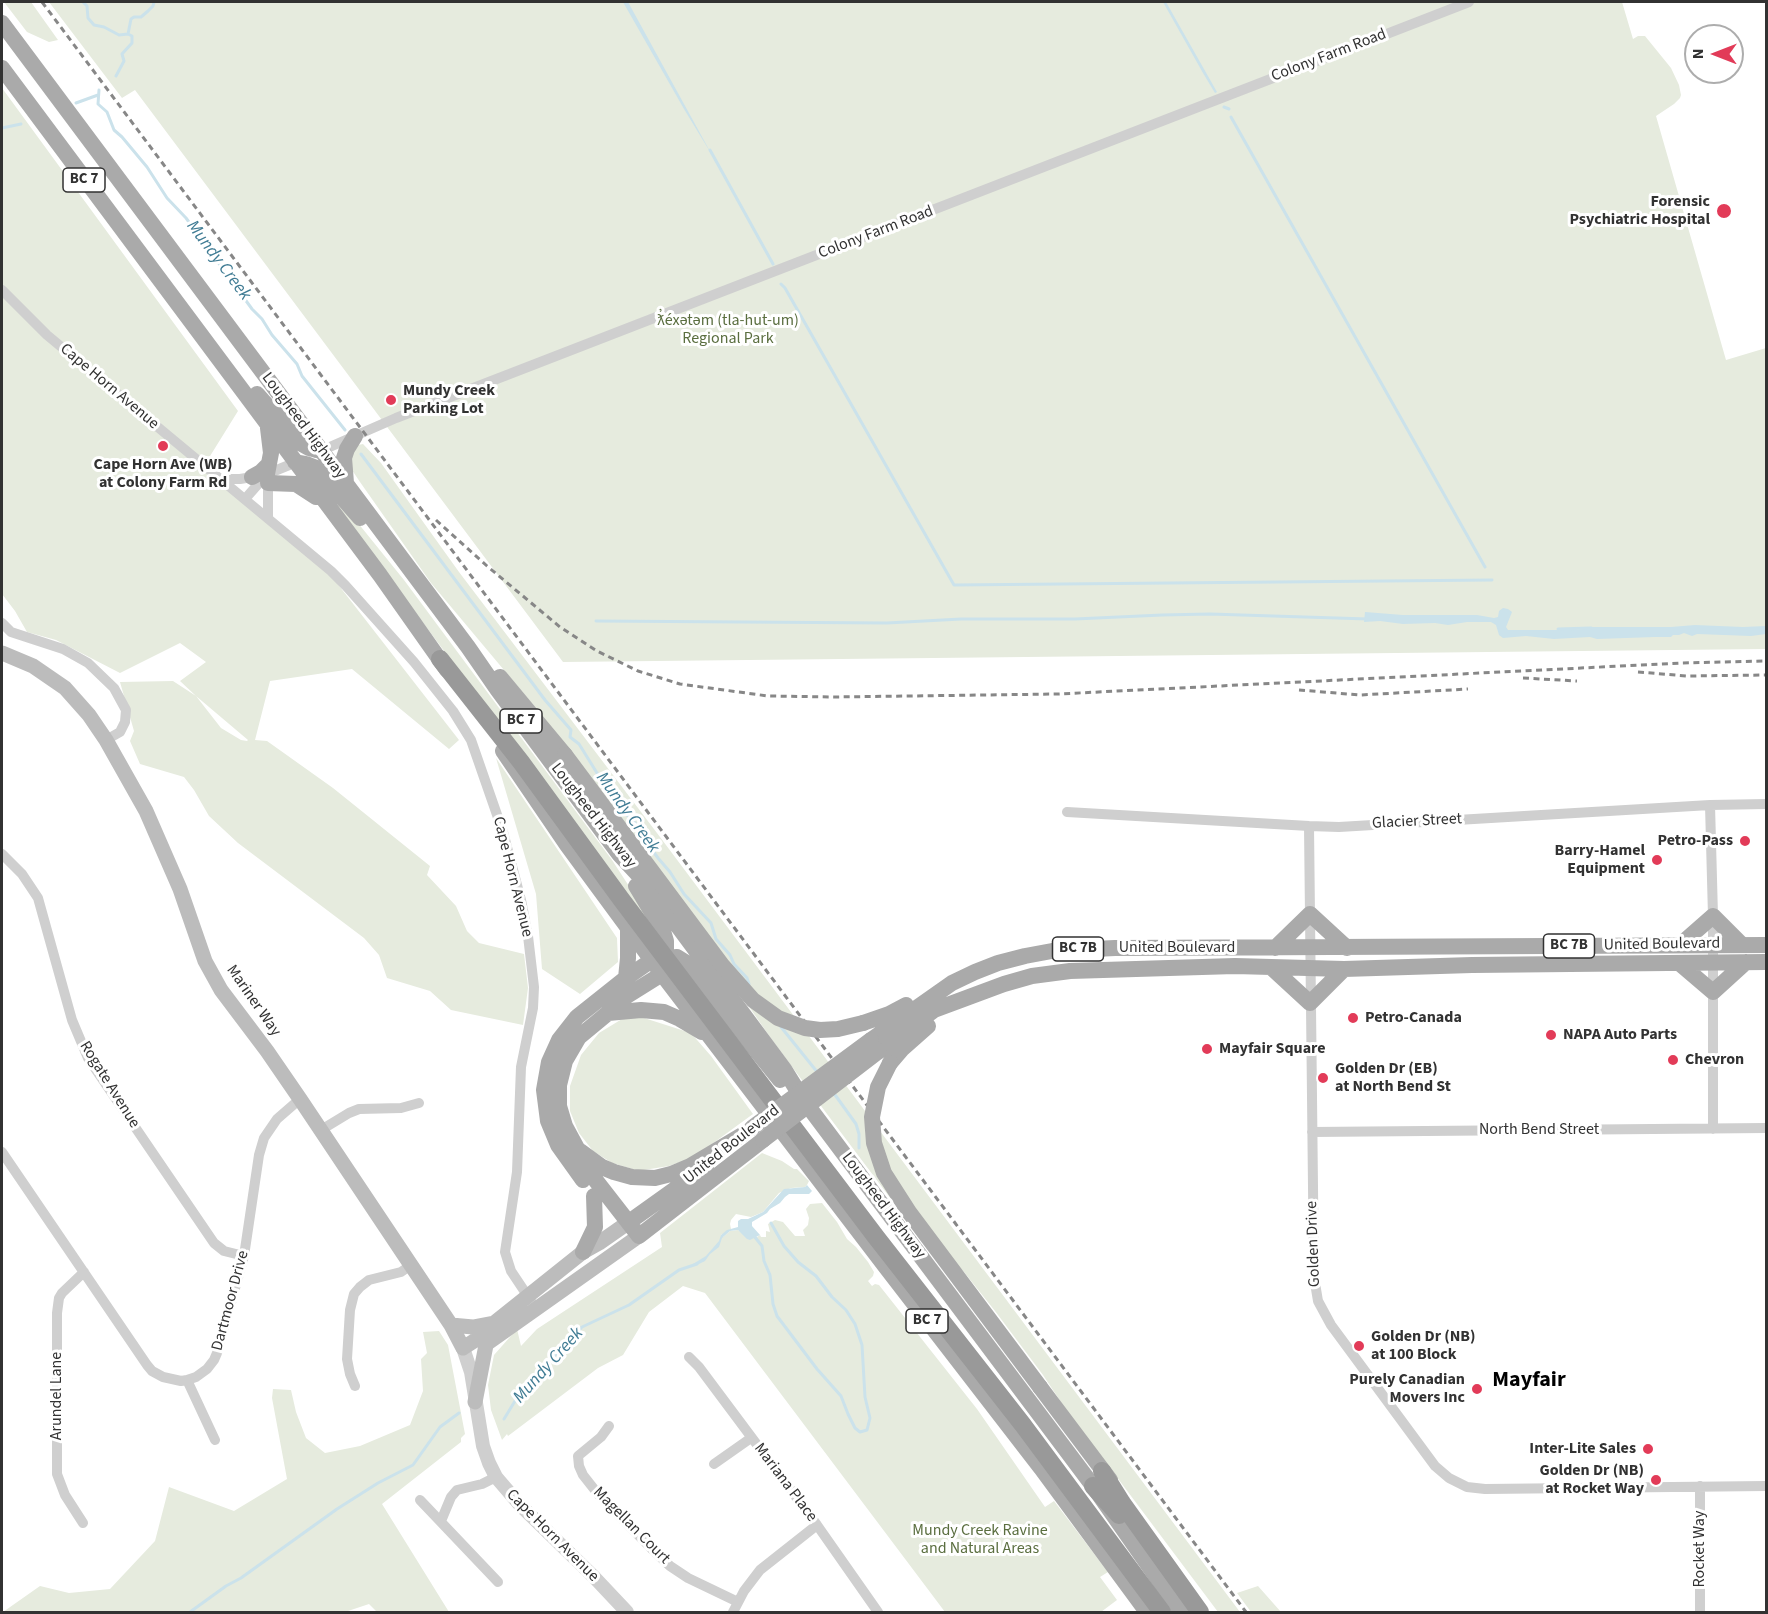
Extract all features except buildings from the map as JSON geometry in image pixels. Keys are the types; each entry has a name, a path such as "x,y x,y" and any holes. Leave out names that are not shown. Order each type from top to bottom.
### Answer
{"highway":[{"path":"440,659 521,762 665,967 1023,1425 1162,1612"},
{"path":"1098,1478 1136,1536 1191,1612"},
{"path":"1098,1478 1129,1513 1200,1612"}],"main road":[{"name":"Lougheed Highway","path":"2,23 468,646 619,854 645,882 784,1069 802,1098 1098,1478 1180,1612"},
{"name":"Lougheed Highway","path":"2,68 267,425 273,476 328,507 440,659 628,929 665,967 710,1037 1041,1468 1147,1612"},
{"path":"168,292 300,443 321,451"},
{"path":"267,425 273,476"},
{"path":"346,484 344,458 354,436"},
{"path":"273,476 308,464 316,468 398,564 423,587"},
{"path":"273,476 297,485 328,507"},
{"path":"468,646 501,677 565,755 722,965 753,1000 782,1020 805,1028 829,1030 863,1023 889,1014 926,993 952,983"},
{"name":"Mariner Way","path":"2,654 33,666 65,688 89,715 106,740 146,811 180,889 210,971 229,1002 261,1043 321,1130 451,1325 465,1351"},
{"path":"619,854 663,932 666,941 665,967"},
{"path":"1275,948 1310,914 1347,948"},
{"path":"1680,945 1713,916 1742,945"},
{"path":"626,978 628,929"},
{"name":"United Boulevard","path":"880,1051 952,983 998,963 1052,951 1115,948 1767,945"},
{"path":"634,1240 583,1164 565,1126 559,1106 560,1073 567,1055 579,1037 608,1013 614,1004 677,957 688,964 776,1077 802,1098"},
{"path":"1679,963 1713,992 1746,962"},
{"name":"United Boulevard","path":"465,1351 527,1295 582,1252 599,1243 752,1134 880,1051 934,1011 1004,984 1032,976 1070,971 1235,966 1344,969 1472,965 1767,962"},
{"path":"624,1225 594,1196 553,1136 545,1108 545,1080 553,1051 569,1025 587,1008 626,978 665,967"},
{"path":"1272,968 1310,1003 1344,969"},
{"path":"608,1013 641,1010 664,1012 710,1037"},
{"path":"880,1051 878,1087 872,1117 874,1143 884,1173 909,1212 1040,1387 1098,1478 1133,1509 1210,1612"},
{"path":"578,1150 614,1172 637,1178 655,1178 690,1166 752,1134"},
{"name":"United Boulevard","path":"465,1351 486,1345 634,1240 752,1134"},
{"path":"582,1252 595,1227 594,1196"},
{"path":"451,1325 473,1327 494,1323"},
{"path":"475,1402 486,1345"}],"street":[{"name":"Colony Farm Road","path":"248,501 273,476 321,451 396,418 1469,2"},
{"name":"Cape Horn Avenue","path":"2,290 47,334 200,464 248,501 346,586 414,662 466,729 484,772 503,832 528,936 534,987 533,1008 521,1067 517,1172 505,1252 509,1268 537,1308"},
{"path":"221,479 273,476 268,518"},
{"path":"2,623 11,632 63,649 88,663 114,688 126,710 125,722 120,732 106,740"},
{"name":"Glacier Street","path":"1067,813 1339,826 1710,805 1767,804"},
{"path":"1710,805 1713,916 1713,1129"},
{"name":"Golden Drive","path":"1309,826 1314,1277 1317,1301 1336,1332 1435,1466 1445,1475 1467,1486 1485,1489 1767,1486"},
{"name":"Rogate Avenue","path":"2,854 22,874 38,898 72,1020 88,1058 214,1243 224,1251 244,1256"},
{"name":"Dartmoor Drive","path":"187,1380 201,1374 214,1360 244,1256 261,1145 277,1119 300,1100"},
{"path":"321,1130 359,1109 400,1108 420,1103"},
{"name":"North Bend Street","path":"1312,1132 1767,1128"},
{"path":"2,1152 152,1371 168,1379 187,1380 215,1440"},
{"path":"355,1386 347,1359 350,1310 354,1294 369,1280 401,1272 411,1266"},
{"name":"Arundel Lane","path":"82,1523 65,1495 57,1474 57,1313 62,1293 84,1272"},
{"name":"Cape Horn Avenue","path":"465,1351 471,1372 483,1446 496,1477 520,1505 627,1612"},
{"name":"Mariana Place","path":"689,1357 699,1367 817,1525 878,1612"},
{"name":"Magellan Court","path":"609,1426 601,1437 578,1456 582,1475 670,1566 735,1607"},
{"path":"714,1464 751,1438"},
{"path":"441,1521 451,1497 457,1490 482,1484 496,1477"},
{"name":"Rocket Way","path":"1700,1486 1700,1612"},
{"path":"420,1500 498,1582"},
{"path":"735,1607 760,1570 817,1525"}],"green space":[{"path":"4,2 31,2 58,40 49,42 27,32"},
{"name":"ƛ̓éxətəm (tla-hut-um) Regional Park","path":"49,2 1622,2 1633,39 1645,36 1671,68 1679,85 1680,98 1656,116 1726,360 1766,348 1766,649 563,662 135,90 122,98"},
{"path":"2,88 238,411 202,469 333,578 459,740 449,749 352,669 270,681 255,740 267,741 333,788 430,866 427,875 456,906 467,931 479,943 524,954 528,988 523,1025 451,1010 430,991 387,978 379,955 364,938 238,843 209,816 184,777 140,764 130,741 134,731 120,682 173,681 196,696 180,681 206,662 180,643 120,673 56,640 27,632 2,594","holes":["196,696 248,740 241,740 221,728"]},
{"path":"363,444 381,463 459,572 1240,1612 1218,1612 995,1311 964,1272 891,1199 827,1114 770,1037 586,771 431,583 360,482 352,470 350,457 358,445"},
{"path":"341,502 404,580 612,860 651,920 647,923 336,506"},
{"path":"496,758 617,938 618,962 580,994 542,969 536,894"},
{"path":"641,1017 691,1033 711,1056 753,1114 689,1159 669,1166 636,1170 612,1163 593,1151 579,1133 570,1111 570,1086 581,1055 599,1033 622,1019"},
{"name":"Mundy Creek Ravine and Natural Areas","path":"762,1153 797,1169 809,1181 807,1185 779,1193 763,1212 751,1217 736,1214 731,1220 731,1229 721,1235 723,1237 730,1231 738,1230 757,1237 760,1235 766,1237 766,1231 770,1232 768,1224 775,1220 783,1222 795,1236 805,1236 803,1230 808,1225 809,1218 806,1209 810,1204 822,1203 874,1272 868,1281 872,1286 879,1285 977,1409 1045,1507 1054,1501 1108,1572 1100,1577 1117,1600 1101,1612 945,1612 705,1293 683,1286 649,1312 623,1355 598,1368 502,1440 491,1410 488,1385 494,1355 517,1329 521,1346 537,1329 662,1247 660,1233"},
{"path":"439,1331 448,1345 465,1434 461,1442 382,1504 449,1612 377,1612 369,1604 345,1612 3,1612 40,1586 69,1593 110,1589 155,1541 169,1487 234,1511 287,1479 272,1398 273,1389 291,1390 306,1438 325,1453 360,1446 410,1425 423,1391 421,1359 427,1353 423,1332"},
{"path":"1258,1586 1281,1612 1251,1612 1237,1593"}],"water":[{"path":"623,2 628,2 712,155 684,109"},
{"path":"1163,2 1166,2 1217,92 1215,93 1203,73"},
{"path":"1503,608 1512,612 1506,627 1508,630 1577,630 1590,627 1695,625 1766,626 1766,634 1751,636 1697,634 1692,636 1684,633 1671,637 1597,639 1590,637 1554,639 1526,636 1503,638 1499,635 1496,625 1491,622 1448,625 1364,622 1365,612 1403,615 1477,615 1494,618 1498,617 1499,611"},
{"path":"807,1185 812,1191 809,1194 789,1194 767,1213 752,1222 752,1226 760,1235 750,1240 738,1230 730,1231 705,1261 695,1266 693,1264 706,1256 727,1230 738,1227 738,1221 741,1219 748,1219 763,1212 784,1189"}],"waterway":[{"path":"83,2 87,6 88,18 94,25 104,27 119,35 128,34"},
{"path":"116,76 124,61 122,54 132,43 132,36 128,34 131,19 141,17 153,6 154,2"},
{"name":"Mundy Creek","path":"99,90 98,104 107,112 114,130 147,167 167,198 186,218 252,309 297,364 302,376 345,430"},
{"path":"76,103 98,95"},
{"path":"1224,107 1229,109"},
{"path":"1231,117 1485,567"},
{"path":"2,128 21,124"},
{"path":"710,150 773,264"},
{"path":"781,284 954,585 1492,580"},
{"name":"Mundy Creek","path":"361,454 545,700 571,730 570,737 579,744 610,794 617,800 619,807 642,830 644,839 684,894 711,923 716,939 747,978 749,984"},
{"path":"596,621 887,623 961,619 1075,619 1210,614 1368,619"},
{"path":"1558,629 1591,628"},
{"name":"Mundy Creek","path":"781,1027 818,1073"},
{"name":"Mundy Creek","path":"833,1092 856,1124 859,1148"},
{"path":"754,1236 762,1246 777,1316 817,1369 841,1396 855,1428 860,1432 867,1430 870,1418 865,1397 862,1345 855,1324 846,1310 832,1297 816,1276 798,1262 784,1246 771,1223"},
{"name":"Mundy Creek","path":"504,1419 515,1401 582,1327 629,1305 679,1270 697,1264"},
{"name":"Mundy Creek","path":"190,1612 337,1509 378,1483 413,1465 440,1427 459,1413"}],"railway":[{"path":"42,2 1246,1612"},
{"path":"436,520 560,627 597,651 638,671 680,684 768,696 1058,694 1682,663 1766,661"},
{"path":"1638,672 1687,676 1766,675"},
{"path":"1523,678 1577,681"},
{"path":"1299,690 1360,695 1468,689"}],"place":[{"name":"Forensic Psychiatric Hospital","path":"1724,211"},
{"name":"Mundy Creek Parking Lot","path":"391,400"},
{"name":"Cape Horn Ave (WB) at Colony Farm Rd","path":"163,446"},
{"name":"Petro-Pass","path":"1745,841"},
{"name":"Barry-Hamel Equipment","path":"1657,860"},
{"name":"Petro-Canada","path":"1353,1018"},
{"name":"NAPA Auto Parts","path":"1551,1035"},
{"name":"Mayfair Square","path":"1207,1049"},
{"name":"Chevron","path":"1673,1060"},
{"name":"Golden Dr (EB) at North Bend St","path":"1323,1078"},
{"name":"Golden Dr (NB) at 100 Block","path":"1359,1346"},
{"name":"Purely Canadian Movers Inc","path":"1477,1389"},
{"name":"Inter-Lite Sales","path":"1648,1449"},
{"name":"Golden Dr (NB) at Rocket Way","path":"1656,1480"}],"district":[{"name":"Mayfair","path":"1529,1381"}]}
